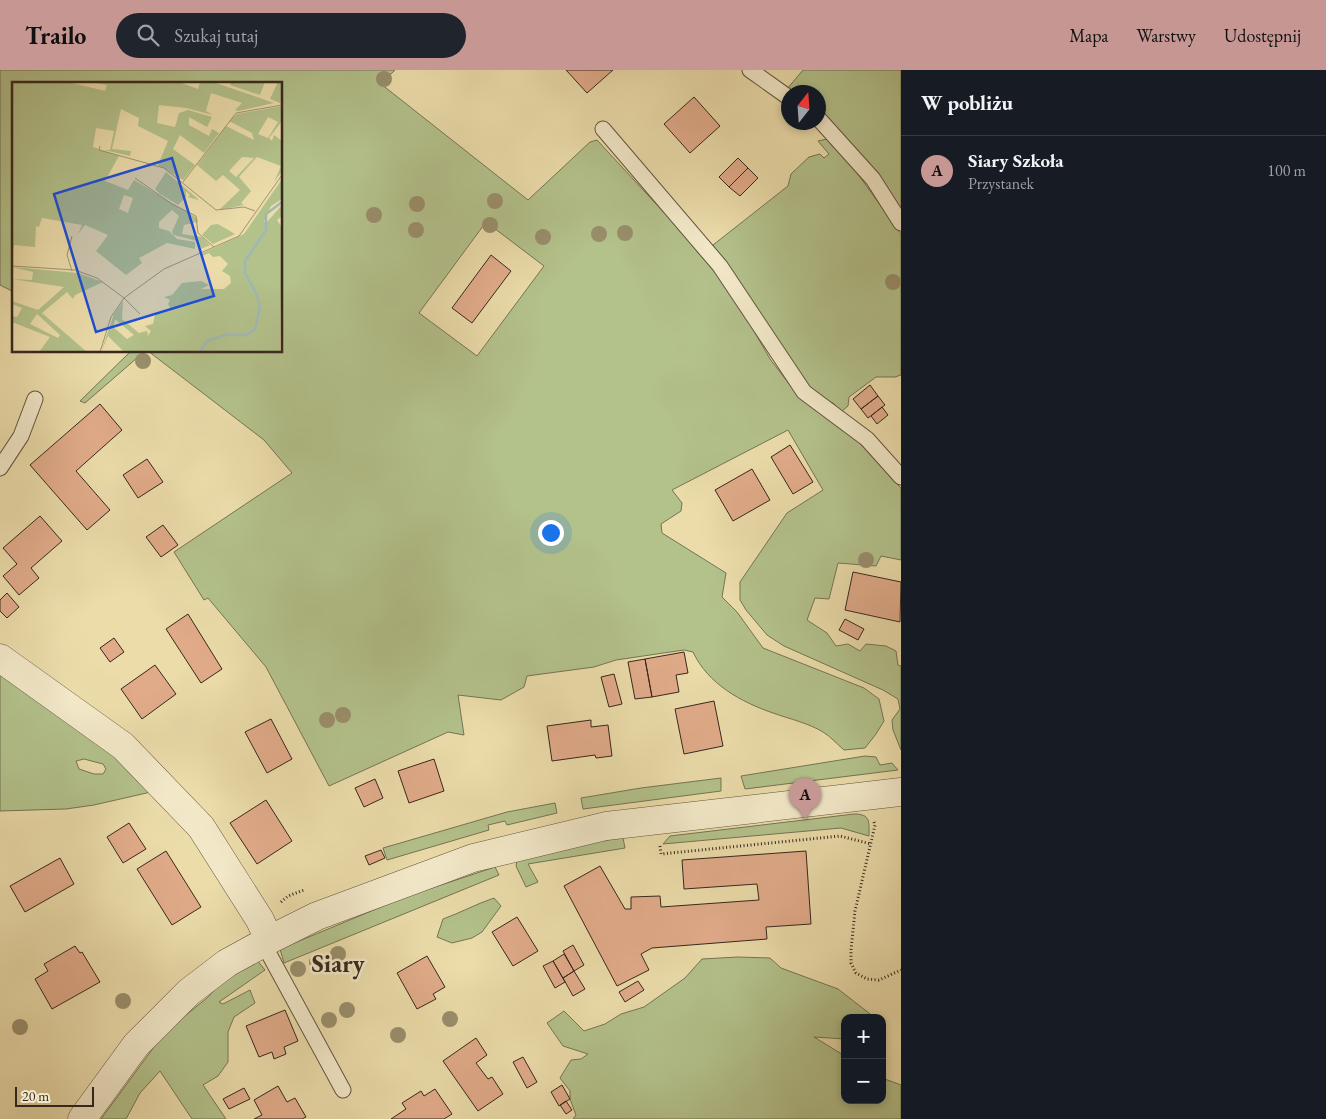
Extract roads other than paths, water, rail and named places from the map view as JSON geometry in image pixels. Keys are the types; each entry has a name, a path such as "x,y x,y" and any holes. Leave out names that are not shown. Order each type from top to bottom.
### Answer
{"street":[{"path":"0,658 123,746 201,827 264,934"},
{"path":"82,1119 136,1045 189,992 264,934 473,858 606,826 901,792"}],"lane":[{"path":"750,70 781,92"},
{"path":"826,127 873,179 901,223"},
{"path":"603,129 697,231 804,392 867,440 901,478"},
{"path":"0,468 21,436 34,400"},
{"path":"264,934 343,1090"}],"place":[{"name":"Siary Szkoła","path":"805,819"}],"district":[{"name":"Siary","path":"338,963"}]}
